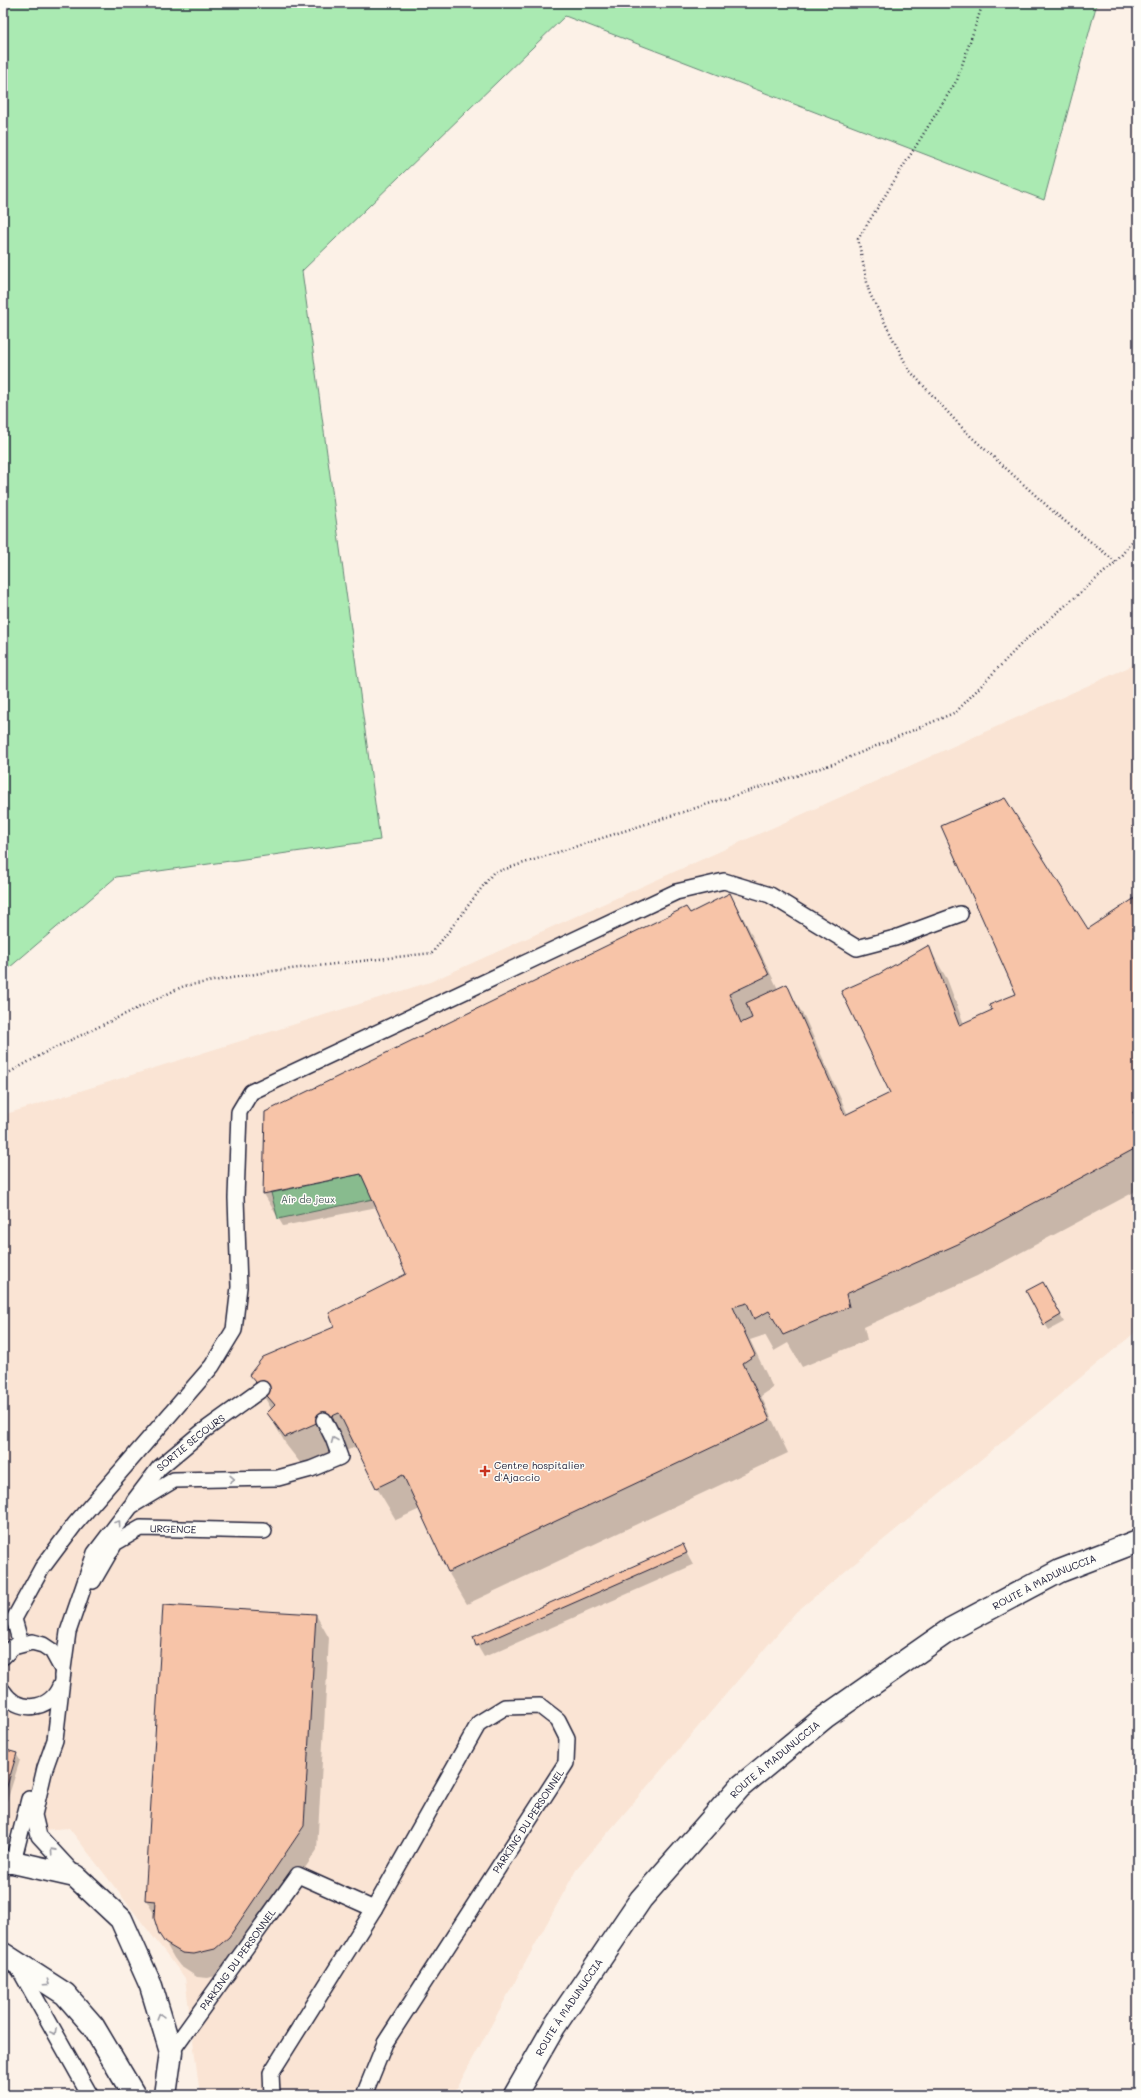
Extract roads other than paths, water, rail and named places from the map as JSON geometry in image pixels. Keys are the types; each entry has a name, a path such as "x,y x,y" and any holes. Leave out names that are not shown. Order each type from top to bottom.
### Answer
{"main road":[{"name":"ROUTE À MADUNUCCIA","path":"514,2095 554,2027 641,1899 740,1787 825,1717 951,1629 1060,1571 1138,1540"},
{"path":"8,1862 75,1876 121,1919 152,1986 171,2052 165,2095"},
{"path":"9,1957 65,1994 93,2026 134,2095"}],"lane":[{"path":"21,1644 14,1619 42,1568 75,1524 212,1366 234,1330 239,1287 236,1198 239,1112 251,1092 676,892 724,881 770,895 857,948 895,938 960,914"},
{"name":"SORTIE SECOURS","path":"74,1612 96,1553 159,1468 202,1432 262,1389"},
{"path":"131,1506 174,1480 278,1478 311,1469 340,1457 324,1420"},
{"name":"URGENCE","path":"52,1651 114,1543 141,1528 264,1531"},
{"path":"74,1612 68,1632 60,1684 54,1740 34,1815 39,1836 90,1890"},
{"path":"3,1658 13,1647 32,1642 43,1645 52,1651 63,1671 8,1862"},
{"path":"3,1691 7,1698 14,1704 34,1707 43,1705 60,1684"},
{"name":"PARKING DU PERSONNEL","path":"272,2095 271,2073 374,1909 479,1723 505,1708 540,1706 558,1720 567,1738 566,1763 385,2044 364,2095"},
{"name":"PARKING DU PERSONNEL","path":"171,2052 298,1875 374,1909"},
{"path":"9,1957 90,2095"}],"place":[{"name":"Centre hospitalier d'Ajaccio","path":"485,1471"}],"park label":[{"name":"Air de jeux","path":"308,1199"}]}
